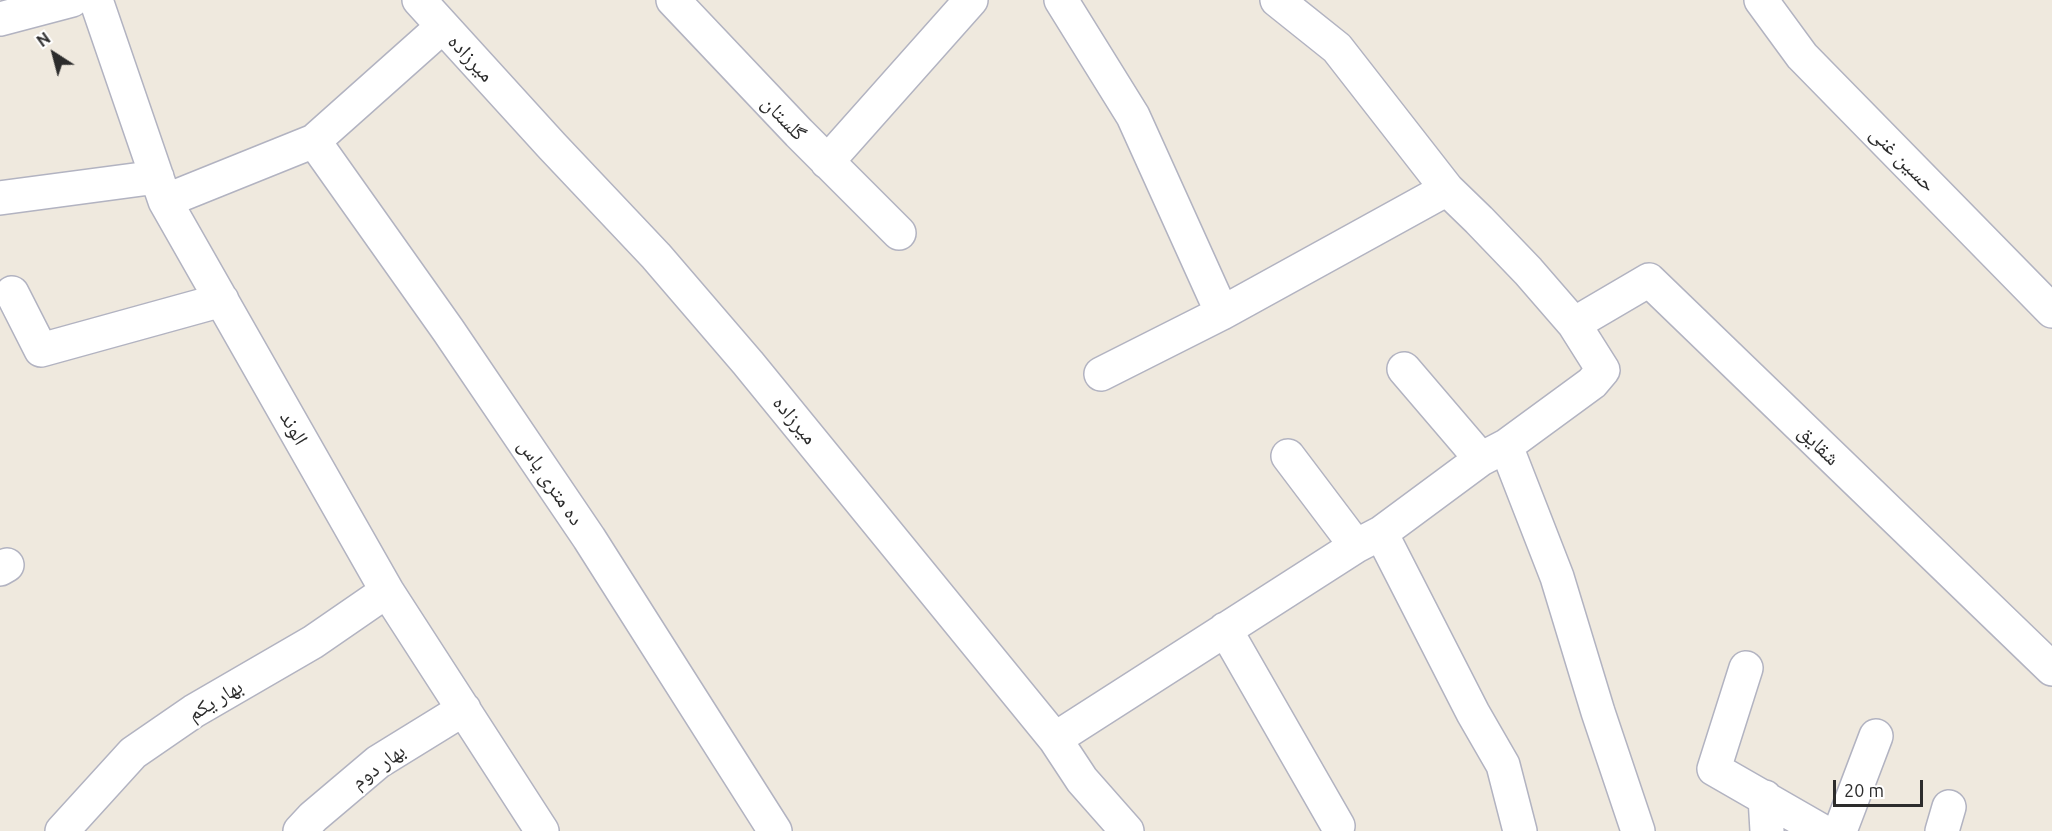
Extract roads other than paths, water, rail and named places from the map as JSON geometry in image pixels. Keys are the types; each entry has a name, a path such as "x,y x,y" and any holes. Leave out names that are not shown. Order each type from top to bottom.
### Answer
{"street":[{"path":"0,19 72,0"},
{"name":"الوند","path":"96,0 161,189 387,591 542,831"},
{"name":"میرزاده","path":"419,0 672,273 1055,739 1082,780 1127,831"},
{"name":"گلستان","path":"673,0 898,233"},
{"path":"1061,0 1133,116 1222,313"},
{"path":"1055,739 1369,540 1592,383 1603,370 1574,324 1528,271 1447,189 1337,48 1277,0"},
{"name":"حسین غنی","path":"1761,0 1802,56 2052,311"},
{"path":"827,162 951,7"},
{"path":"0,198 161,189 314,141 442,27"},
{"name":"ده متری یاس","path":"314,141 448,330 582,528 775,831"},
{"path":"1101,374 1222,313 1447,189"},
{"name":"شقایق","path":"1574,324 1649,280 2052,669"},
{"path":"12,292 41,350 222,300"},
{"path":"1404,369 1493,452 1557,577 1598,712 1638,831"},
{"path":"1288,456 1369,540 1503,765 1520,831"},
{"name":"بهار یکم","path":"62,831 133,753 194,711 313,642 387,591"},
{"path":"1226,629 1338,826"},
{"path":"1746,668 1714,769 1822,831"},
{"name":"بهار دوم","path":"300,831 378,762 464,709"},
{"path":"1840,831 1876,736"},
{"path":"1765,797 1767,831"}]}
